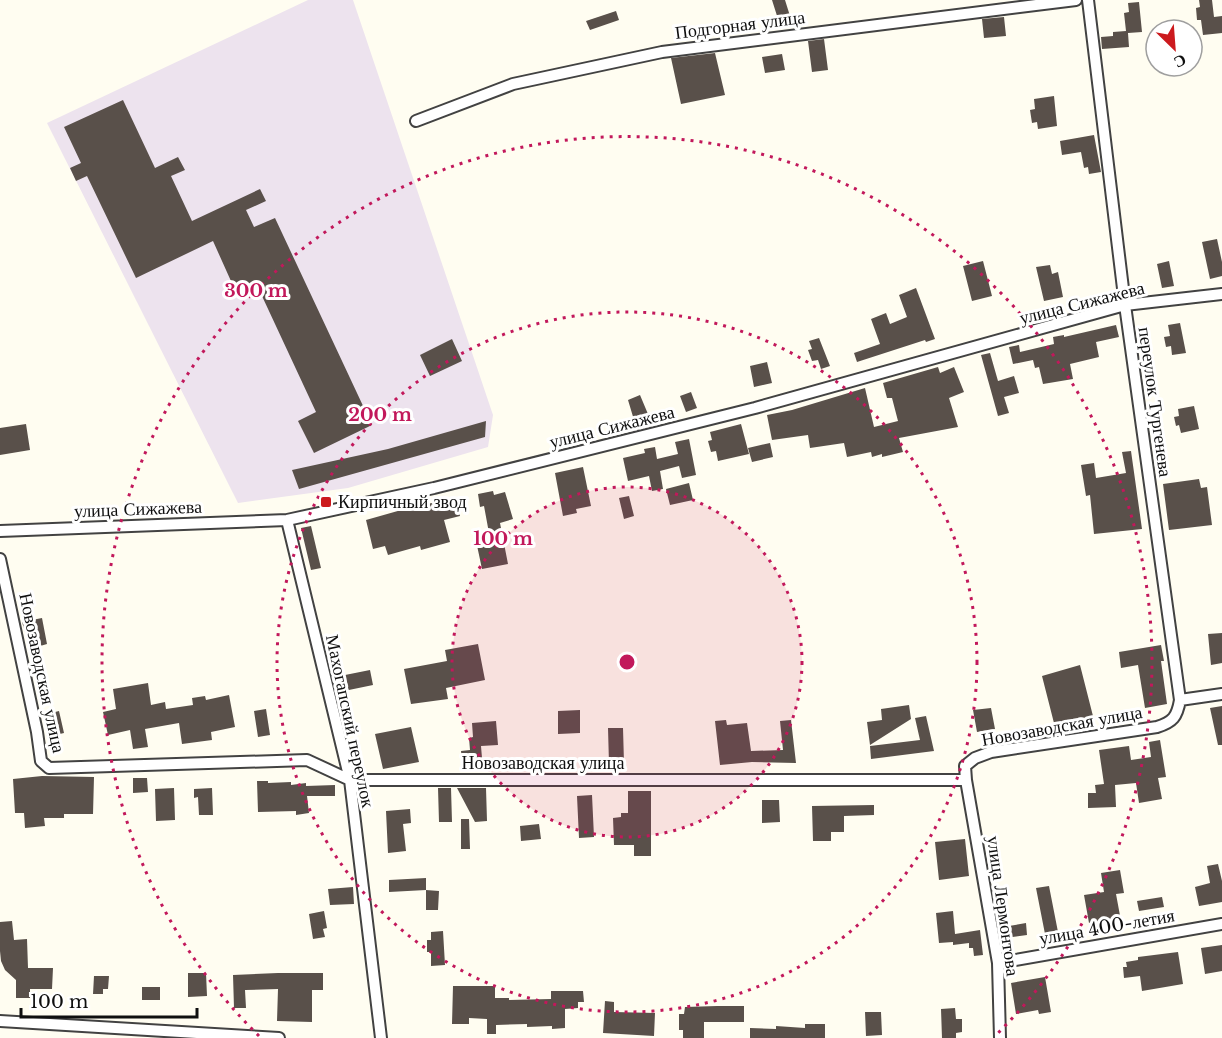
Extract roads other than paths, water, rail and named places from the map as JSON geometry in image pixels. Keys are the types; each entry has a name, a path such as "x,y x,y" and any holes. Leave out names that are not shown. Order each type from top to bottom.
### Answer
{"street":[{"name":"Подгорная улица","path":"416,121 513,84 662,52 1076,0"},
{"name":"переулок Тургенева","path":"1088,0 1125,306 1180,700"},
{"name":"улица Сижажева","path":"0,531 287,520 434,488 755,408 1125,306 1222,294"},
{"name":"Махогапский переулок","path":"287,520 350,780 381,1038"},
{"name":"Новозаводская улица","path":"0,559 37,732 41,761 49,768 307,760 350,780 966,780 965,766 975,758 991,752 1170,723 1178,714 1180,700"},
{"path":"1180,700 1222,694"},
{"name":"улица Лермонтова","path":"966,780 998,963 1000,1038"},
{"name":"улица 400-летия","path":"998,963 1222,924"},
{"path":"0,1021 279,1038"}],"place":[{"name":"Кирпичный звод","path":"326,502"}]}
